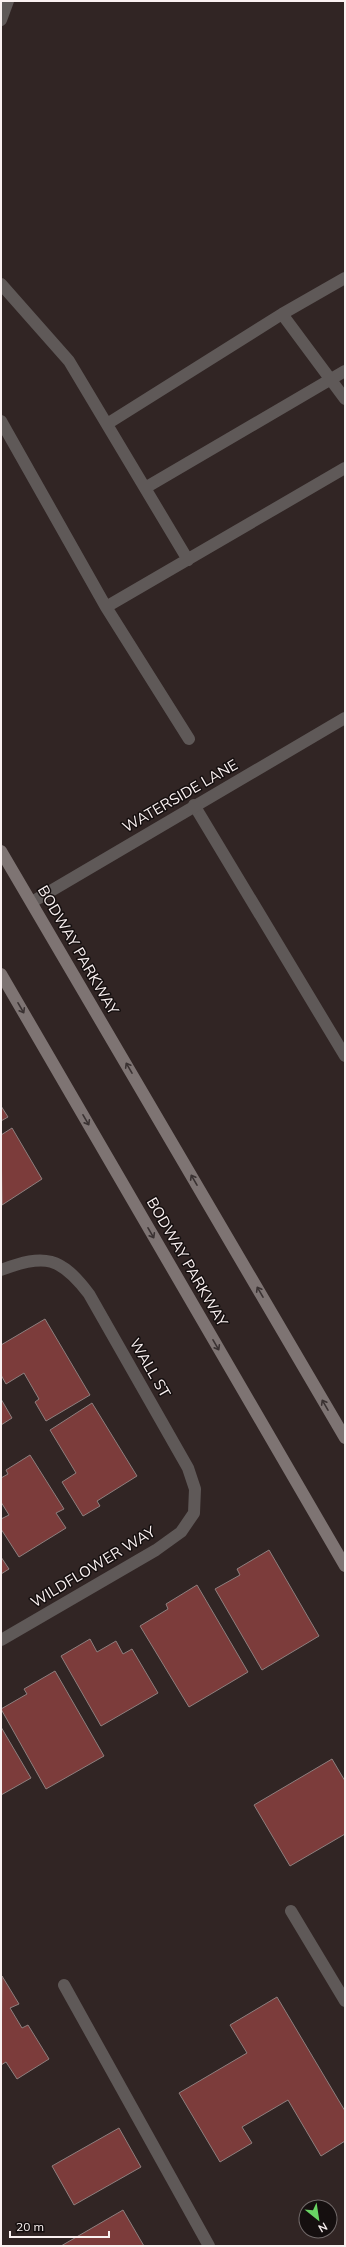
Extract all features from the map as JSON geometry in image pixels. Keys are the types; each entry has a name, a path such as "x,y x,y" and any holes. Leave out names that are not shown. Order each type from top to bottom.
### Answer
{"street":[{"path":"1,20 8,1"},
{"path":"107,424 282,314 345,278"},
{"path":"1,284 69,361 188,560"},
{"path":"282,314 345,399"},
{"path":"145,488 345,371"},
{"path":"1,421 106,607 189,739"},
{"path":"106,607 345,468"},
{"name":"WATERSIDE LANE","path":"32,902 345,718"},
{"path":"194,806 345,1056"},
{"name":"BODWAY PARKWAY","path":"1,851 345,1438"},
{"name":"BODWAY PARKWAY","path":"1,974 345,1566"},
{"name":"WALL ST","path":"1,1270 20,1262 45,1259 74,1274 90,1294 188,1468 195,1489 194,1513"},
{"name":"WILDFLOWER WAY","path":"1,1640 156,1550 181,1532 194,1513"},
{"path":"291,1911 345,2001"},
{"path":"64,1985 209,2246"}],"building":[{"path":"1,1106 8,1117 1,1121"},
{"path":"12,1128 42,1179 2,1205 1,1135"},
{"path":"45,1319 90,1395 46,1421 35,1402 39,1399 24,1373 6,1384 1,1375 1,1345"},
{"path":"1,1399 12,1418 1,1425"},
{"path":"92,1403 137,1476 97,1501 100,1506 83,1516 62,1482 76,1473 50,1430"},
{"path":"30,1455 64,1509 56,1513 66,1528 19,1557 1,1529 1,1519 9,1515 1,1502 1,1478 8,1474 6,1470"},
{"path":"269,1550 319,1636 262,1670 215,1589 240,1575 237,1569"},
{"path":"1,1557 9,1569 1,1574"},
{"path":"197,1585 248,1672 189,1707 140,1626 168,1609 166,1604"},
{"path":"90,1639 97,1652 116,1641 123,1654 132,1649 158,1693 101,1726 61,1656"},
{"path":"55,1671 104,1756 46,1789 1,1709 27,1694 24,1689"},
{"path":"1,1727 31,1778 1,1795"},
{"path":"332,1759 345,1781 345,1834 290,1866 254,1805"},
{"path":"2,1976 19,2004 10,2008 22,2028 28,2025 49,2059 17,2079 6,2062 1,2065"},
{"path":"277,1997 345,2111 345,2141 321,2156 288,2100 242,2127 252,2143 220,2162 179,2093 247,2053 230,2025"},
{"path":"119,2128 141,2167 74,2205 52,2166"},
{"path":"123,2210 144,2246 61,2246"}]}
